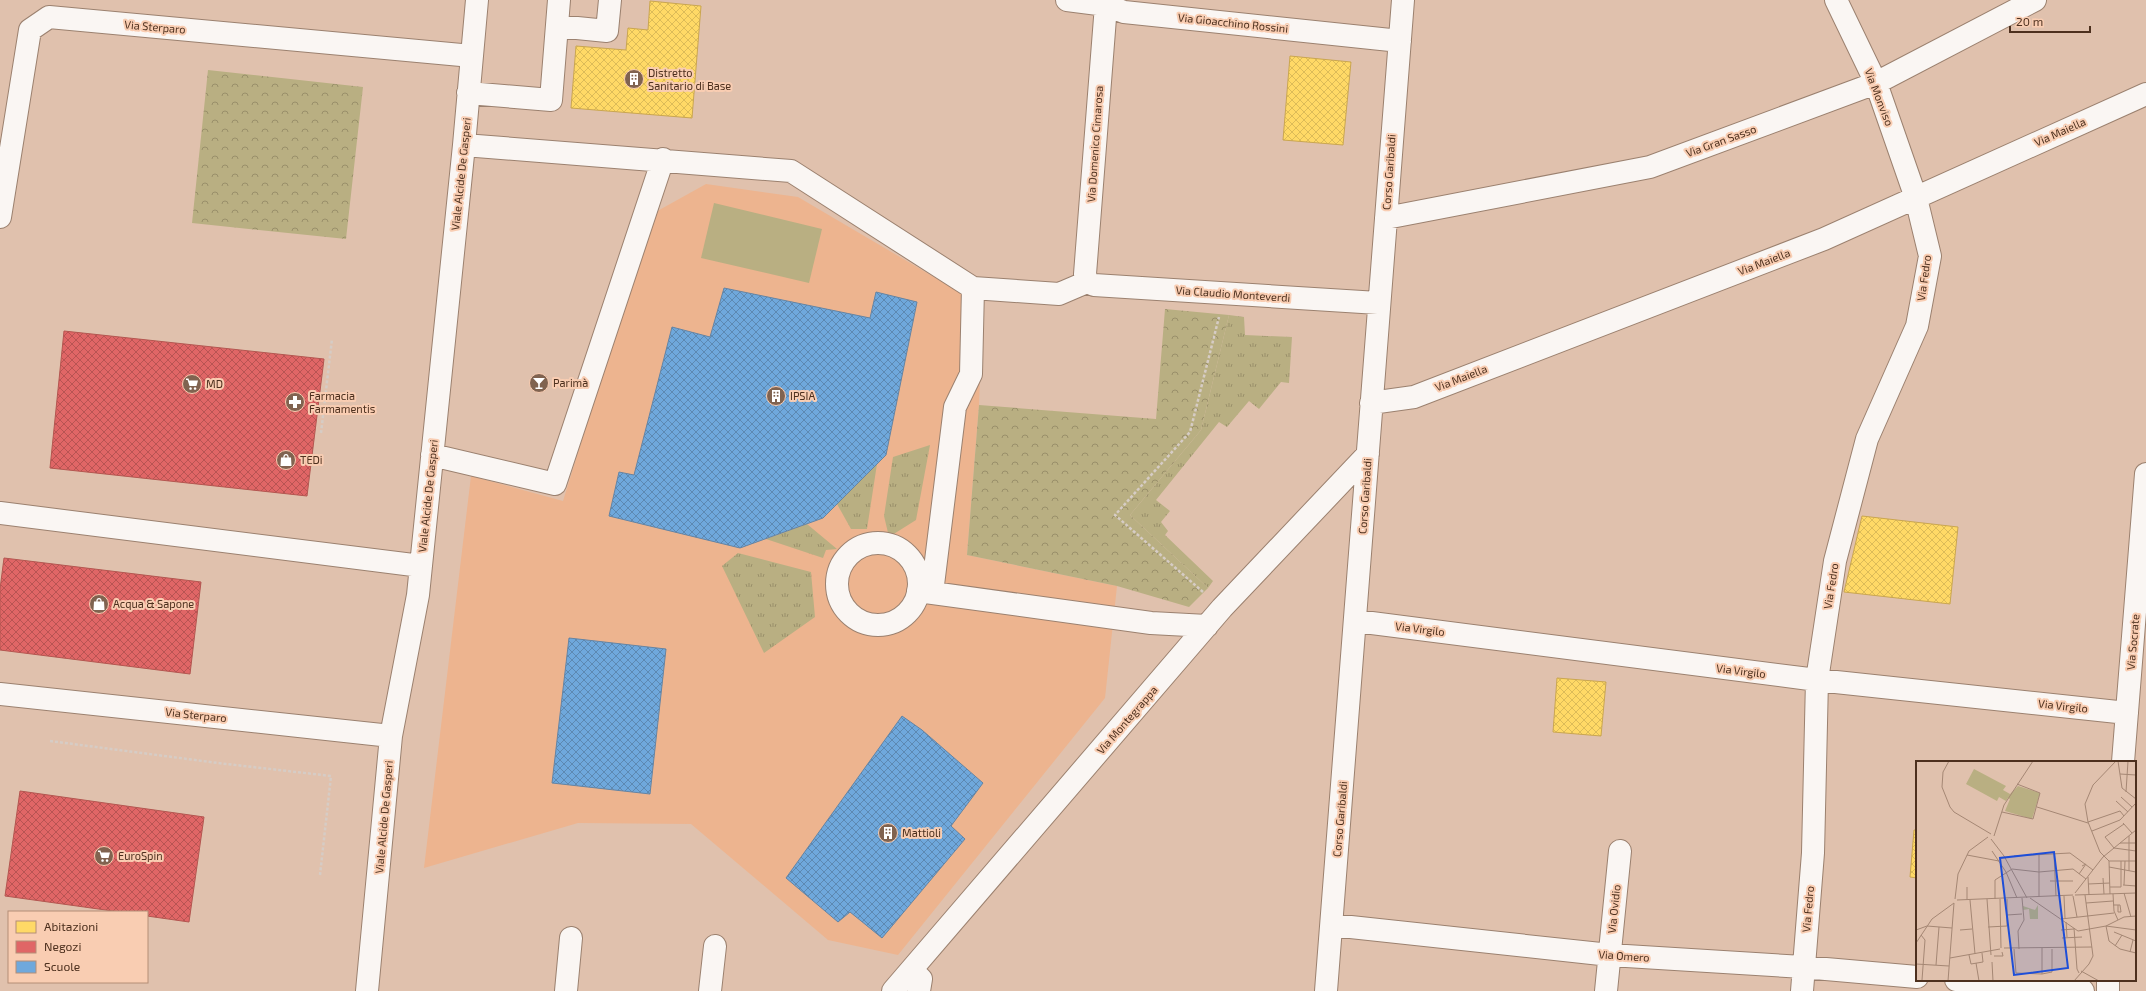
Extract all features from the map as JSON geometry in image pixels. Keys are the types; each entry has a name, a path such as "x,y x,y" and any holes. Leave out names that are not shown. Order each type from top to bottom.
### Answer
{"street":[{"name":"Viale Alcide De Gasperi","path":"367,991 391,736 418,595 464,145 477,0"},
{"path":"468,93 551,100 560,0"},
{"path":"557,26 607,31 610,0"},
{"name":"Via Gioacchino Rossini","path":"1067,0 1106,5 1124,12 1400,41"},
{"name":"Corso Garibaldi","path":"1326,991 1356,621 1378,303 1403,0"},
{"name":"Via Monviso","path":"1836,0 1876,83 1916,198"},
{"name":"Via Gran Sasso","path":"1386,218 1650,167 1876,83 2035,0"},
{"name":"Via Domenico Cimarosa","path":"1087,282 1085,274 1106,5"},
{"name":"Via Sterparo","path":"0,217 30,30 49,17 472,56"},
{"name":"Via Maiella","path":"1371,403 1414,397 1824,239 2146,94"},
{"path":"464,145 790,171 973,288 1059,294 1087,282"},
{"path":"432,455 556,484 663,160"},
{"name":"Via Fedro","path":"1802,991 1814,853 1817,680 1835,561 1868,438 1917,326 1930,256 1916,198"},
{"name":"Via Claudio Monteverdi","path":"1087,282 1094,285 1378,303"},
{"path":"973,288 971,374 955,407 925,592 1151,623 1207,626"},
{"name":"Via Montegrappa","path":"894,991 1222,608 1368,454"},
{"name":"Via Socrate","path":"2123,761 2146,474"},
{"path":"0,513 421,566"},
{"name":"Via Virgilo","path":"1356,621 1817,680 2127,713"},
{"name":"Via Sterparo","path":"0,694 391,736"},
{"name":"Via Ovidio","path":"1606,991 1620,851"},
{"name":"Via Omero","path":"1332,925 1610,956 1803,967 1916,977"},
{"path":"566,991 571,938"},
{"path":"710,991 715,946"},
{"path":"912,970 921,979 919,991"},
{"path":"1968,981 2083,991"}],"path":[{"path":"1222,608 1115,514 1190,432 1225,293"},
{"path":"322,433 332,339"},
{"path":"50,741 331,776 320,875"}],"shaded area":[{"path":"706,184 798,197 973,300 983,299 979,405 967,555 1117,586 1105,698 898,955 828,940 691,824 578,823 424,868 471,476 563,501 652,214"}],"green space":[{"path":"208,70 363,87 346,239 192,223"},
{"path":"714,203 822,229 809,283 701,258"},
{"path":"1165,309 1229,315 1201,430 1130,515 1208,588 1189,607 1117,586 967,555 979,405 1156,419"},
{"path":"1229,315 1244,317 1245,335 1292,337 1289,383 1281,382 1259,409 1249,401 1227,427 1219,422 1156,500 1170,511 1161,522 1168,531 1165,535 1213,581 1208,588 1130,515 1201,430"},
{"path":"930,445 916,520 889,537 884,516 893,457"},
{"path":"877,464 867,529 851,529 837,504"},
{"path":"807,524 837,549 826,550 823,558 766,539"},
{"path":"738,553 811,572 815,617 764,653 722,566"}],"building: Abitazioni":[{"name":"Distretto Sanitario di Base","path":"650,1 701,6 692,118 571,108 576,46 626,50 628,28 648,30"},
{"path":"1290,56 1351,62 1343,145 1283,140"},
{"path":"1862,516 1958,527 1950,604 1844,592"},
{"path":"1557,678 1606,682 1601,736 1553,732"},
{"path":"1914,830 1916,830 1916,878 1910,877"}],"building: Negozi":[{"path":"64,331 324,359 307,496 50,468"},
{"name":"Acqua & Sapone","path":"4,558 201,582 190,674 0,650 0,589"},
{"name":"EuroSpin","path":"20,791 204,817 189,922 148,916 148,911 113,911 5,896"}],"building: Scuole":[{"name":"IPSIA","path":"724,288 870,318 876,292 917,302 886,455 823,518 740,548 609,516 619,472 634,475 672,327 710,337"},
{"path":"569,638 666,649 650,794 552,783"},
{"name":"Mattioli","path":"902,716 922,730 983,783 951,826 965,839 882,938 850,912 838,922 786,878"}],"place":[{"name":"Distretto Sanitario di Base","path":"634,79"},
{"name":"Parimà","path":"539,383"},
{"name":"MD","path":"192,384"},
{"name":"IPSIA","path":"776,396"},
{"name":"Farmacia Farmamentis","path":"295,402"},
{"name":"TEDi","path":"286,460"},
{"name":"Acqua & Sapone","path":"99,604"},
{"name":"Mattioli","path":"888,833"},
{"name":"EuroSpin","path":"104,856"}]}
